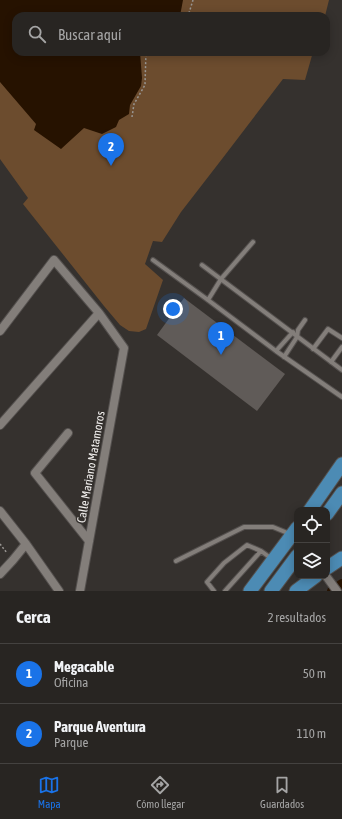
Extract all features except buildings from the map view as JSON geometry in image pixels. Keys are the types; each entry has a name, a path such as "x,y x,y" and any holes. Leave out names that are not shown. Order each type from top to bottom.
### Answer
{"main road":[{"path":"312,507 342,464"},
{"path":"330,510 342,493"},
{"path":"250,591 294,535"},
{"path":"330,569 342,558"},
{"path":"271,591 294,560"},
{"path":"296,591 317,579"}],"street":[{"path":"0,332 54,260 99,314 0,426"},
{"name":"Calle Mariano Matamoros","path":"80,591 124,348 99,314"},
{"path":"68,433 35,473 89,541"},
{"path":"0,511 26,544 59,591"},
{"path":"0,574 26,544"},
{"path":"327,579 336,591"}],"lane":[{"path":"208,300 220,279 253,242"},
{"path":"154,260 276,351 342,397"},
{"path":"202,265 342,370"},
{"path":"284,356 297,337 298,330 305,320"},
{"path":"313,349 328,329 342,338"},
{"path":"276,351 292,332 298,330"},
{"path":"331,362 342,347"},
{"path":"176,561 244,527 273,527 294,534"},
{"path":"214,591 207,582 224,563 247,545 261,551 274,560"},
{"path":"225,591 261,551"}],"path":[{"path":"189,12 193,0"},
{"path":"132,117 134,104 145,85 146,56"},
{"path":"0,544 13,560"}],"shaded area":[{"path":"0,0 329,0 326,12 12,12 12,56 312,56 305,80 283,79 181,212 162,242 153,241 145,264 163,280 146,329 139,332 129,331 120,325 23,204 28,198 0,159"},
{"path":"0,0 183,0 181,12 12,12 12,56 140,56 141,86 130,105 129,114 119,120 116,127 102,134 84,128 61,149 34,130 36,124 0,82"}],"waterway":[{"path":"332,591 342,584"}],"place":[{"name":"Parque Aventura","path":"111,166"},
{"name":"Megacable","path":"221,355"}]}
